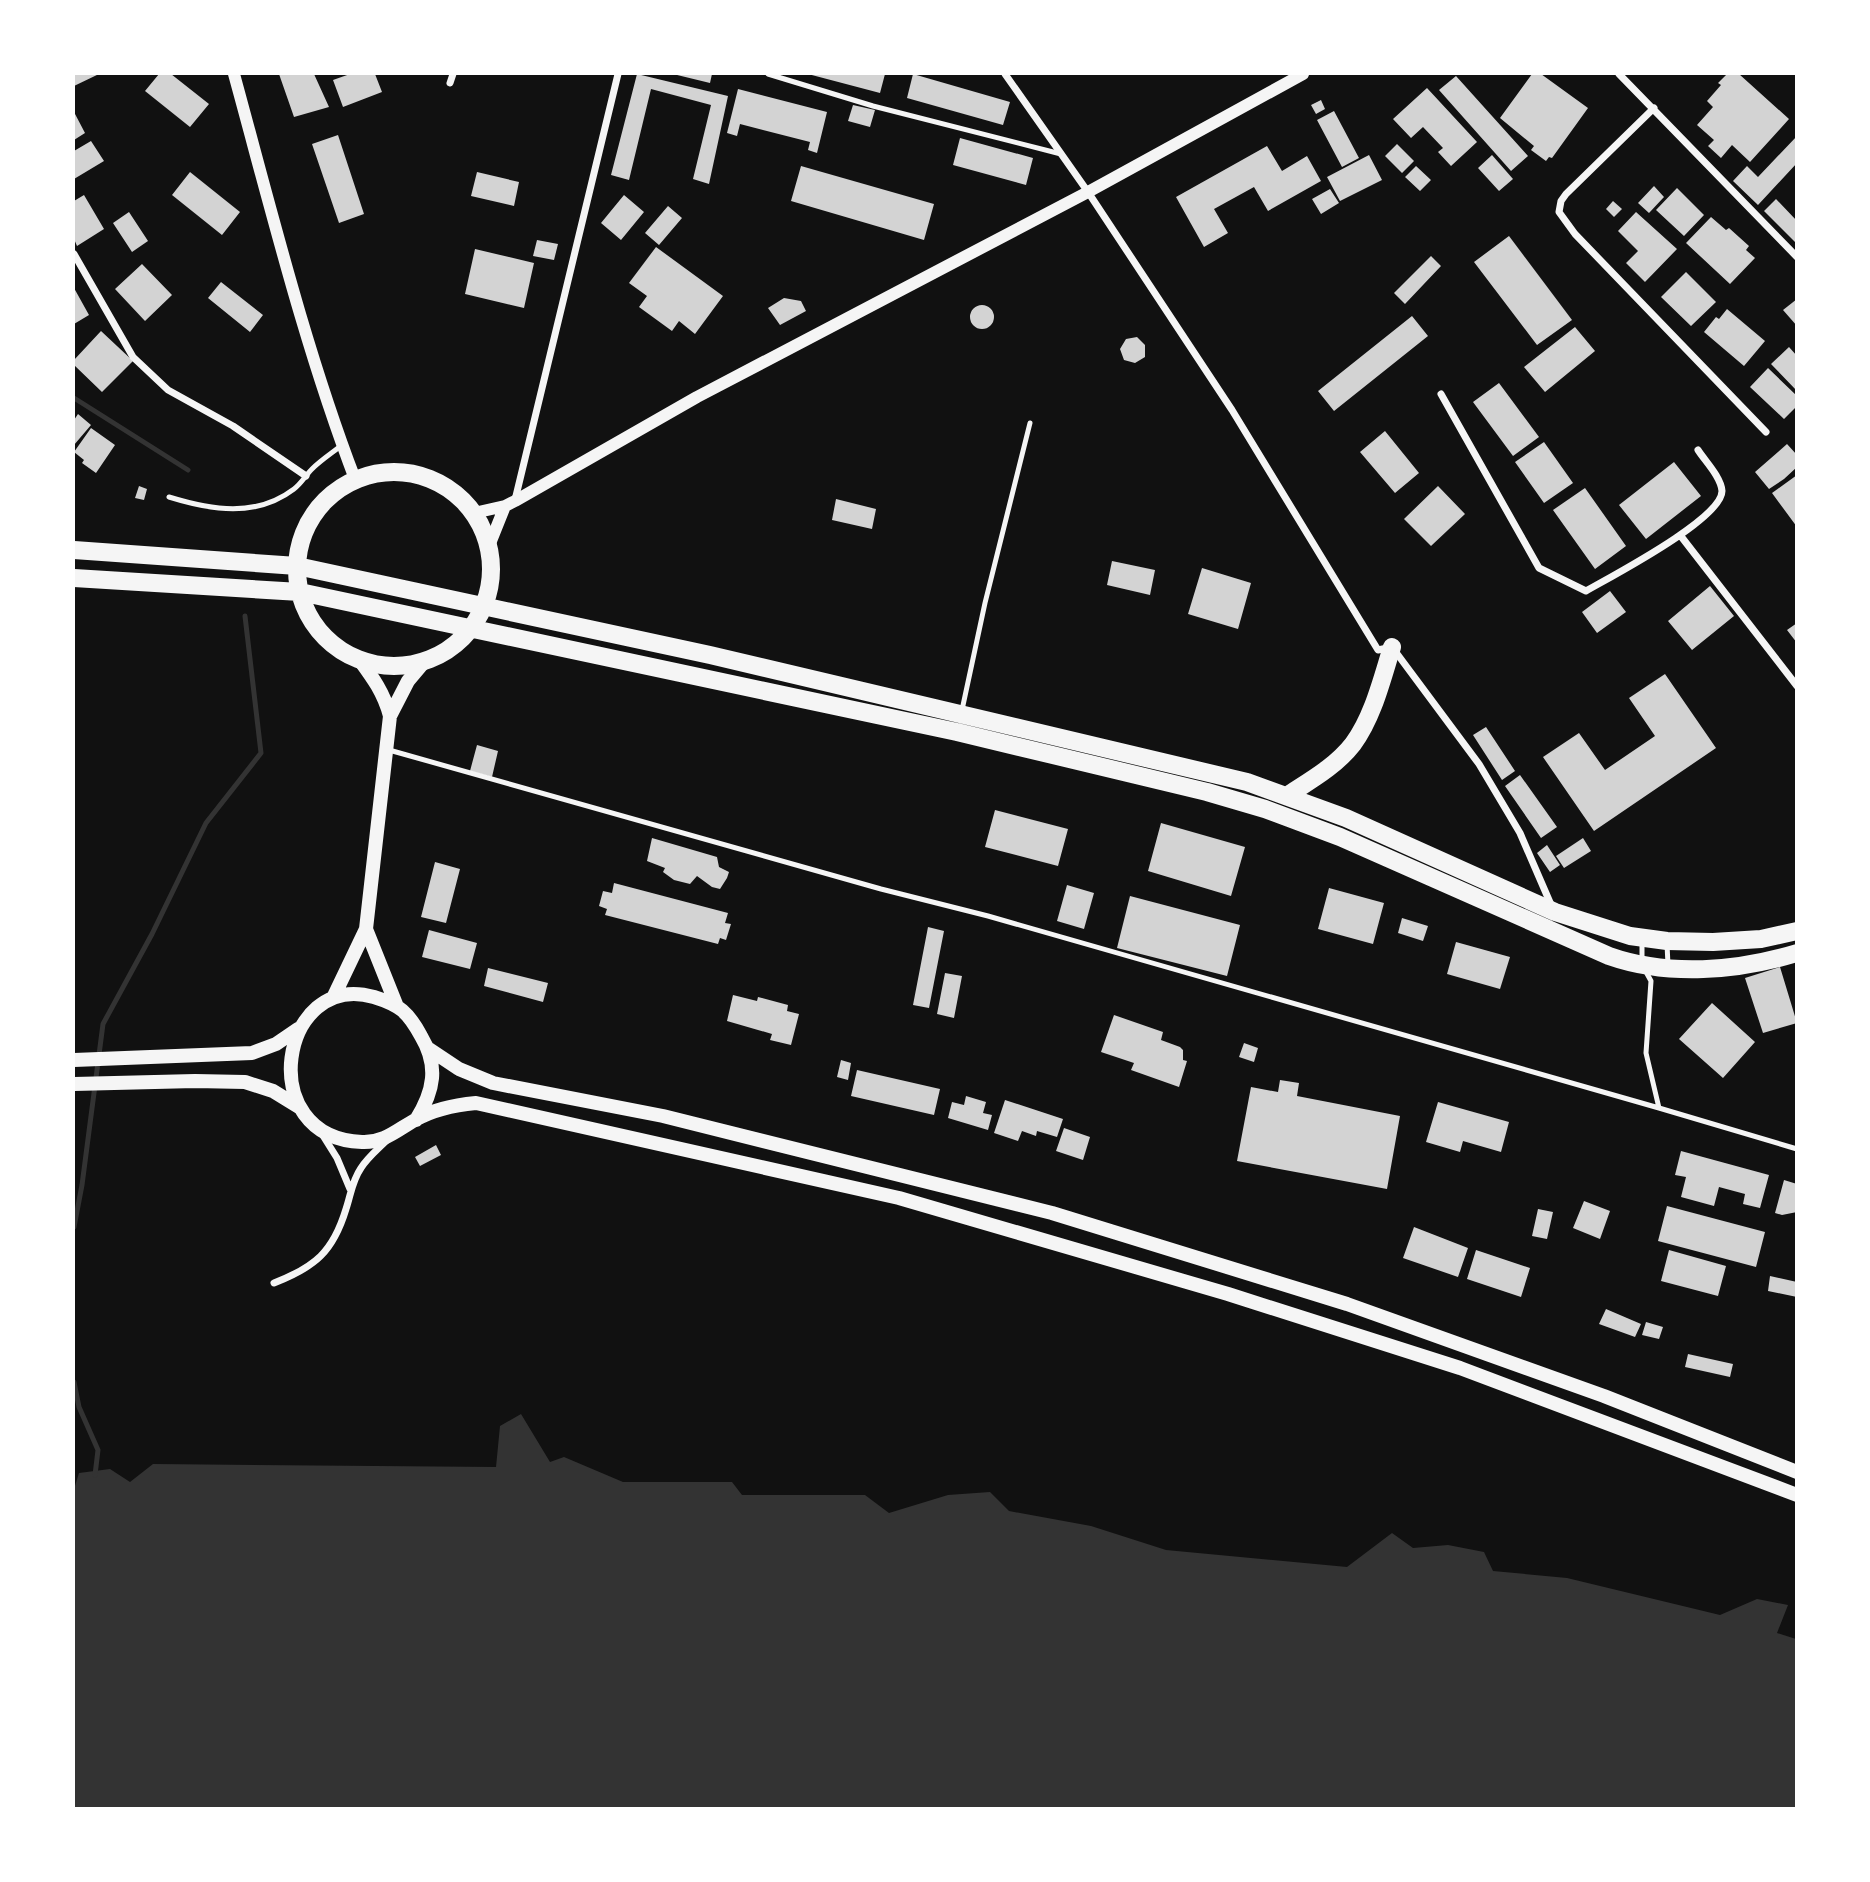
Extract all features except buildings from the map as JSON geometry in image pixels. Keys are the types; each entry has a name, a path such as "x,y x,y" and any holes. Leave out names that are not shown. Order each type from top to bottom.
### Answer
{"main road":[{"path":"380,472 407,472 433,479 456,493 474,513 489,546 492,576 485,606 472,628 451,649 424,662 391,666 359,659 332,643 312,620 300,592 297,566 301,539 313,514 332,494 355,479 380,472"},
{"path":"74,550 297,566 710,655 1247,782 1289,795 1346,818 1555,912 1642,938 1667,941 1761,939 1797,931"},
{"path":"74,578 300,592 957,732 1208,792 1265,809 1340,837 1647,974 1668,968 1735,967 1797,953"},
{"path":"1289,795 1326,770 1353,744 1375,701 1392,647"},
{"path":"333,998 366,929 388,750 390,716 385,698 359,659"},
{"path":"390,716 408,681 424,662"},
{"path":"366,929 396,1004 415,1025 429,1049 433,1077 428,1099 416,1120"},
{"path":"74,1060 252,1053 276,1044 298,1029 315,1010 333,998 364,994 396,1004"},
{"path":"298,1029 291,1051 291,1080 299,1107"},
{"path":"429,1049 459,1069 493,1083 663,1116 999,1199 1206,1260 1347,1304 1566,1382 1797,1472"},
{"path":"74,1084 245,1082 273,1091 299,1107 318,1128 340,1140 365,1143 389,1138 416,1120 449,1106 476,1103 899,1198 1228,1294 1460,1368 1797,1495"}],"street":[{"path":"234,74 279,241 355,479"},
{"path":"450,83 453,74"},
{"path":"489,546 510,503 618,74"},
{"path":"1005,74 1088,192 1232,410 1378,650 1392,647 1486,775 1520,833 1555,912"},
{"path":"474,513 510,503 697,397 1088,192 1303,74"},
{"path":"1619,74 1797,257"},
{"path":"1654,108 1566,194 1561,201 1559,212 1575,234 1766,432"},
{"path":"74,254 133,357 168,390 233,426 306,476"},
{"path":"1441,394 1539,568 1586,591 1707,516 1722,492 1719,481 1698,450"},
{"path":"1680,535 1797,686"},
{"path":"318,1128 337,1158 350,1189"},
{"path":"274,1283 299,1273 319,1260 331,1246 347,1207 350,1189 362,1166 389,1138"}],"lane":[{"path":"768,74 873,106 1061,154"},
{"path":"961,713 985,603 1030,423"},
{"path":"169,497 197,505 229,509 273,503 296,488 342,445"},
{"path":"388,750 868,885 988,916 1797,1149"},
{"path":"1642,938 1647,974 1646,1053 1659,1108"},
{"path":"1667,941 1668,968"}],"shaded area":[{"path":"521,1414 550,1462 564,1457 623,1482 732,1482 742,1495 865,1495 889,1513 948,1495 990,1492 1009,1511 1091,1526 1166,1550 1347,1567 1392,1533 1413,1548 1448,1545 1484,1552 1493,1571 1567,1578 1720,1615 1757,1599 1788,1605 1777,1633 1796,1639 1796,1808 74,1808 74,1489 79,1473 110,1469 130,1482 153,1464 496,1467 500,1426"}],"waterway":[{"path":"74,398 188,470"},
{"path":"74,1227 103,1024 152,934 206,823 261,753 245,616"},
{"path":"74,1382 79,1407 98,1450 95,1475"}]}
